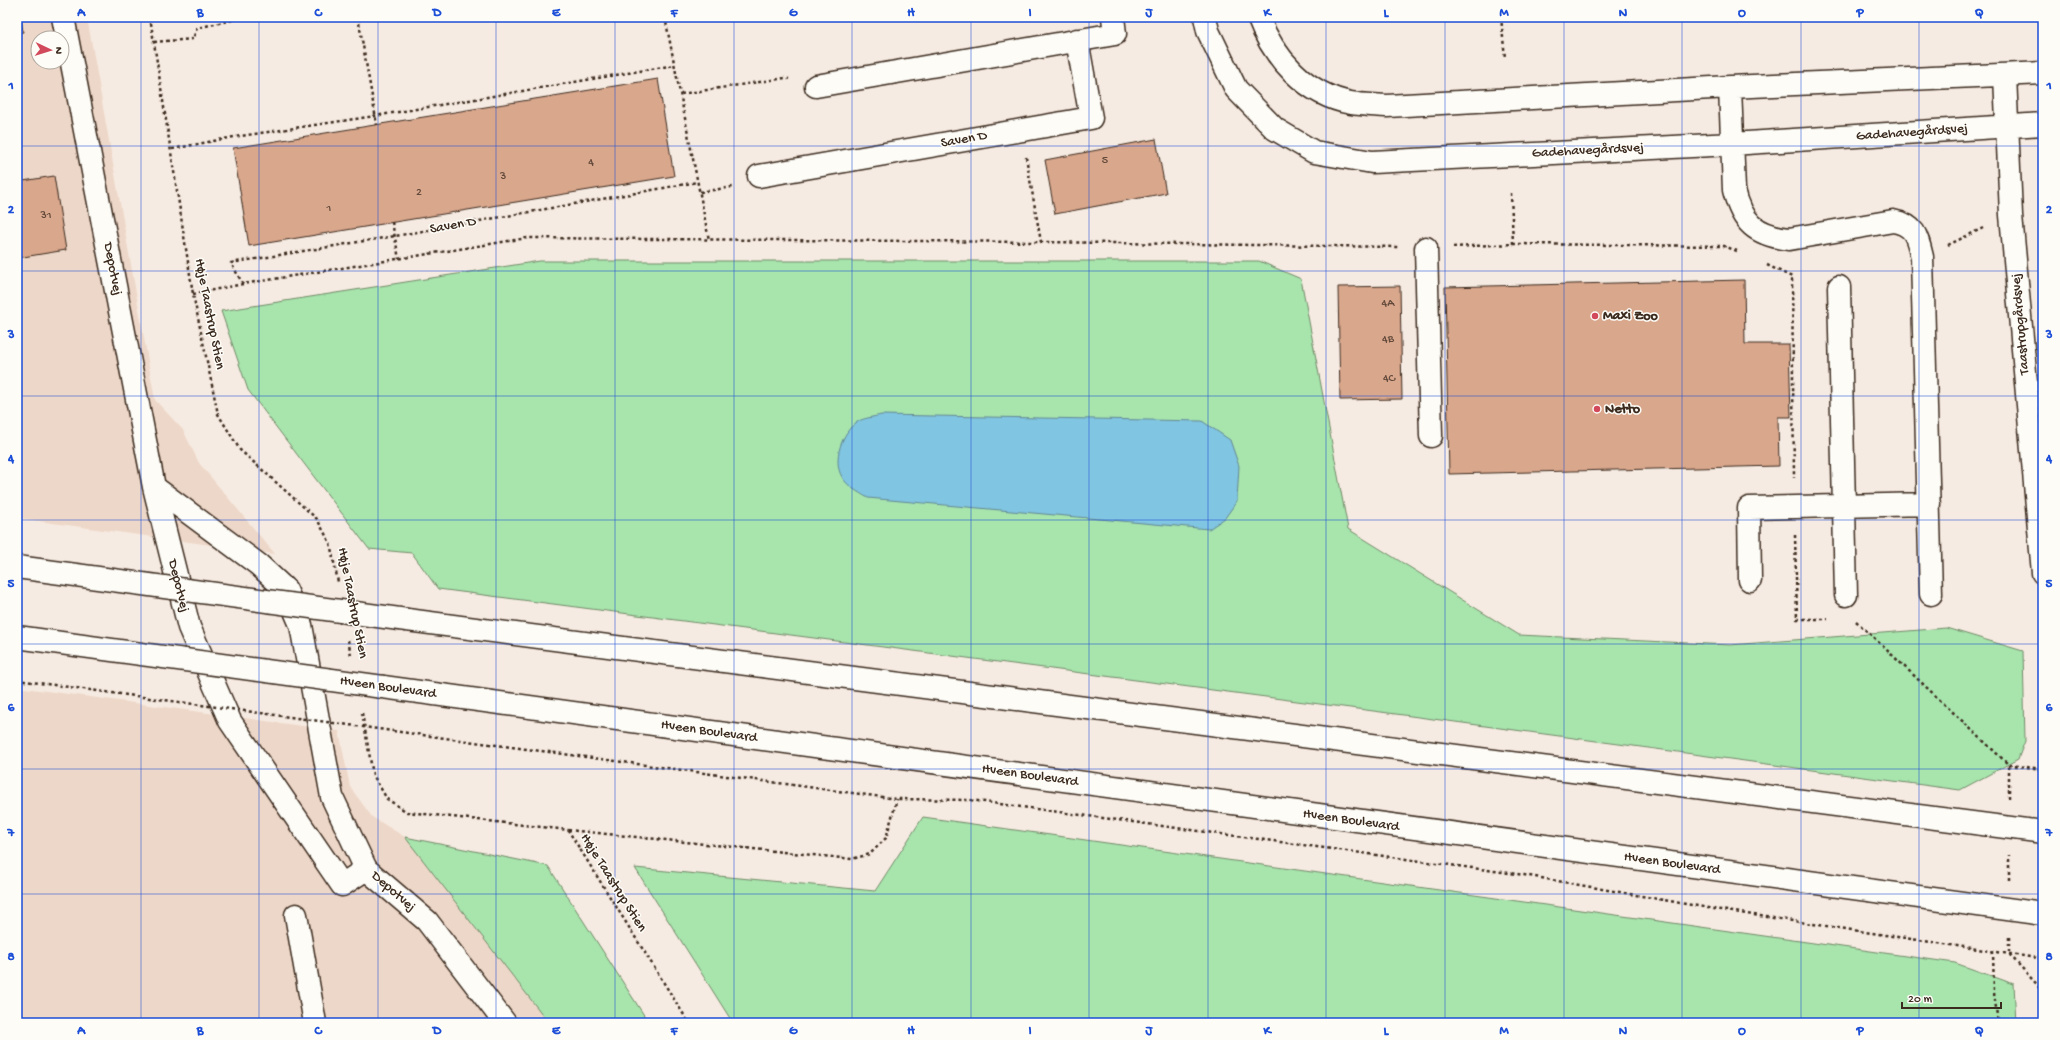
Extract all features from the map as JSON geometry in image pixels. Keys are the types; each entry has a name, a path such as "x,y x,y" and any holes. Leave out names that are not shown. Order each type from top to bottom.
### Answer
{"street":[{"name":"Depotvej","path":"63,17 154,487 189,627 230,721 342,885 366,869 427,922 505,1023"},
{"path":"816,86 1115,34 1113,17"},
{"name":"Gadehavegårdsvej","path":"1205,17 1208,31 1236,89 1274,129 1314,152 1372,162 1732,144 2043,124"},
{"path":"1258,17 1273,50 1296,76 1320,92 1350,103 1387,106 1730,87 2043,73"},
{"name":"Saven D","path":"759,176 1091,118 1077,40"},
{"name":"Taastrupgårdsvej","path":"2005,75 2011,214 2043,574"},
{"path":"1730,87 1733,179 1738,207 1746,220 1758,231 1773,237 1789,239 1893,221 1905,223 1913,232 1919,244 1922,257 1932,594"},
{"path":"1426,248 1432,436"},
{"path":"1839,287 1846,595"},
{"path":"154,487 259,565 286,590 301,625 332,797 366,869"},
{"path":"1750,580 1749,508 1929,504"},
{"path":"17,568 2043,832"},
{"name":"Hveen Boulevard","path":"17,637 2043,914"},
{"path":"296,915 315,1023"}],"path":[{"name":"Høje Taastrup Stien","path":"150,17 172,149 193,294 218,414 240,450 317,519 330,543 339,589"},
{"path":"154,42 192,39 197,28 245,17"},
{"path":"358,17 376,124"},
{"path":"666,17 709,240"},
{"path":"1501,17 1505,58"},
{"path":"172,149 234,137 375,116 675,65"},
{"path":"681,94 785,78 816,86"},
{"path":"1022,130 1041,242"},
{"path":"700,192 741,186 759,176"},
{"name":"Saven D","path":"243,284 231,263 395,236 698,182"},
{"path":"1511,193 1513,244"},
{"path":"1922,257 2011,214"},
{"path":"392,222 399,259"},
{"path":"193,294 243,284 527,238 1041,242 1426,248 1513,244 1724,246 1738,252"},
{"path":"1765,264 1792,277 1794,507 1797,619 1832,619"},
{"path":"1853,618 2009,765 2043,769"},
{"name":"Høje Taastrup Stien","path":"348,636 352,659"},
{"path":"17,680 897,799 970,800 1508,873 1714,909 2043,959"},
{"name":"Høje Taastrup Stien","path":"360,705 374,775 387,799 407,812 568,830 689,1023"},
{"path":"2009,765 2009,954 2043,991"},
{"path":"568,830 852,859 870,854 886,838 897,799"},
{"path":"1993,951 1994,993 1998,1023"}],"shaded area":[{"path":"17,17 87,17 155,400 183,430 199,463 275,554 17,518"},
{"path":"17,687 339,731 350,787 372,817 405,837 549,1023 17,1023"}],"green space":[{"path":"540,261 1259,261 1301,279 1348,529 1519,635 1730,645 1946,628 2023,651 2025,741 2018,759 1960,790 1381,712 438,589 412,553 369,549 248,390 221,311"},
{"path":"923,817 1955,963 2014,984 2016,1023 733,1023 635,868 875,891"},
{"path":"405,837 548,866 649,1023 549,1023"}],"water":[{"path":"881,415 1202,421 1230,440 1239,466 1237,501 1225,518 1209,529 868,498 844,481 839,470 838,455 847,432 857,422"}],"building":[{"path":"17,17 21,17 23,32 17,33"},
{"path":"658,79 674,176 249,246 233,148"},
{"path":"1156,139 1166,193 1055,214 1045,160"},
{"path":"54,176 66,250 17,258 17,182"},
{"path":"1744,280 1745,344 1789,344 1791,417 1778,417 1779,466 1449,474 1445,287"},
{"path":"1400,286 1402,399 1340,400 1338,287"}],"place":[{"name":"Maxi Zoo","path":"1595,316"},
{"name":"Netto","path":"1597,409"}]}
